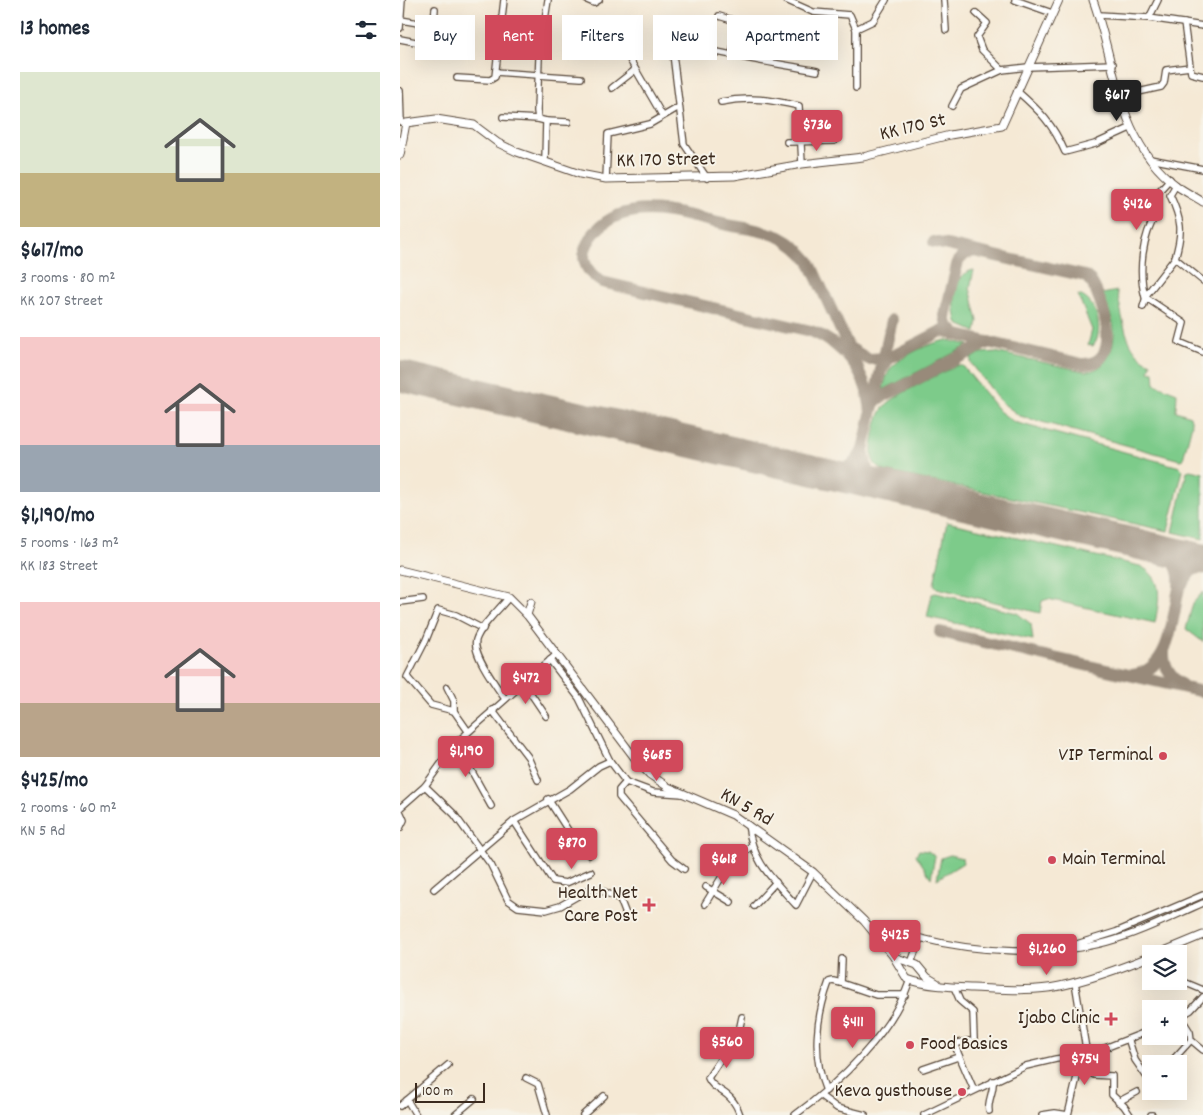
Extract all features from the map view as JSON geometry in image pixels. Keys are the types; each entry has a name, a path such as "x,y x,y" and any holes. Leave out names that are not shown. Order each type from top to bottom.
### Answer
{"main road":[{"path":"1017,91 1059,0"},
{"path":"1093,0 1099,15 1130,128 1150,159 1170,180 1203,202"},
{"name":"KK 170 St","path":"802,164 862,157 950,135 1002,126 1017,91"},
{"name":"KK 170 Street","path":"402,122 436,119 462,121 474,125 507,148 580,174 606,179 734,176 802,164"},
{"path":"400,155 402,122"},
{"path":"400,570 509,597"},
{"name":"KN 5 Rd","path":"509,597 527,615 595,703 636,761 660,782 720,808 748,825 813,872 864,921 893,956 903,974 911,980"},
{"path":"527,615 531,602"},
{"path":"1178,945 1203,934"},
{"name":"KN 5 Rd","path":"893,956 920,969 927,977 942,985"},
{"path":"911,980 954,987 1026,989 1059,986 1075,982 1142,960"},
{"path":"903,974 904,968 910,964"},
{"path":"911,980 920,975 920,969"}],"street":[{"path":"400,28 402,0"},
{"path":"502,15 504,0"},
{"path":"545,15 548,0"},
{"path":"587,0 594,3 599,0"},
{"path":"786,0 801,9 813,12 850,15 856,29 856,88"},
{"path":"856,29 872,21 886,0"},
{"path":"944,0 946,30"},
{"path":"1015,0 1052,13"},
{"path":"1149,18 1158,0"},
{"path":"401,20 430,25 433,24 435,9"},
{"path":"976,13 987,23 977,37 979,46 1002,70"},
{"path":"1099,15 1149,18 1203,26"},
{"path":"719,16 727,18"},
{"path":"1184,23 1192,73 1203,76"},
{"path":"400,39 415,42"},
{"path":"457,78 493,80 497,60"},
{"path":"538,119 539,60"},
{"path":"630,60 662,116"},
{"path":"674,60 684,144 706,178"},
{"path":"756,60 817,71"},
{"path":"952,106 961,89 1002,70 1028,66 1112,64"},
{"path":"1120,96 1161,87 1164,83 1166,70 1190,67"},
{"path":"612,88 635,70"},
{"path":"496,72 581,78"},
{"path":"400,91 402,122"},
{"path":"1017,91 1046,116 1058,135 1065,152 1095,144 1130,128"},
{"path":"721,102 750,97 799,106 802,164"},
{"path":"606,179 608,134 642,126 679,108"},
{"path":"503,117 568,122"},
{"path":"545,160 546,121"},
{"path":"787,142 834,141"},
{"path":"1150,159 1203,169"},
{"path":"1143,307 1145,297 1141,282 1148,227 1158,213 1149,202 1170,180"},
{"path":"1145,297 1175,258 1182,228 1180,217 1170,195 1176,185"},
{"path":"1175,258 1203,281"},
{"path":"1145,297 1184,322 1179,342 1203,352"},
{"path":"505,699 478,656 476,640 483,628 509,597"},
{"path":"400,602 423,599"},
{"path":"454,711 431,705 407,679 407,674 426,640 438,610 463,618 483,628"},
{"path":"400,828 404,820 400,808 425,786 456,742 557,654"},
{"path":"550,660 578,698 610,761 626,782 652,792 685,794"},
{"path":"523,682 546,716"},
{"path":"448,687 454,701 454,711 468,731"},
{"path":"585,711 595,703"},
{"path":"492,710 528,757 538,780"},
{"path":"456,742 491,806"},
{"path":"434,888 514,821 548,799 570,789 599,766 610,761"},
{"path":"626,782 619,790 619,797 672,860 684,869"},
{"path":"425,786 454,814 491,865 508,900 518,907 546,910 560,906 588,890 600,890 620,899 628,917"},
{"path":"548,799 571,835 589,855"},
{"path":"514,821 550,877 556,883 566,883 591,872"},
{"path":"748,825 751,846 762,866 796,905 813,872"},
{"path":"705,904 726,870 751,846"},
{"path":"754,906 776,882"},
{"path":"706,887 731,902"},
{"path":"1060,948 1116,932 1203,895"},
{"path":"910,964 920,938 951,945 999,950 1060,948 1107,942 1203,903"},
{"path":"841,983 842,959"},
{"path":"866,1115 837,1108 824,1094 816,1055 816,1038 825,993 831,980 876,994 905,995"},
{"path":"796,1115 824,1094 858,1059 886,1025 905,995 911,980"},
{"path":"1042,1115 1056,1112 1068,1115 1077,1077 1087,1055 1075,982"},
{"path":"1187,983 1203,990"},
{"path":"954,987 960,1001 973,1012 972,1040 955,1044 958,1057 974,1090"},
{"path":"1187,1012 1203,998"},
{"path":"740,1115 732,1097 710,1082 708,1078 738,1031 742,1017"},
{"path":"1187,1028 1190,1032 1191,1040 1203,1050"},
{"path":"924,1115 936,1113 974,1090 1035,1063 1087,1055 1129,1041 1142,1034"},
{"path":"1177,1055 1191,1040"},
{"path":"1129,1041 1135,1060 1142,1070"},
{"path":"923,1069 958,1057"},
{"path":"400,1106 448,1065"},
{"path":"1083,1067 1094,1075 1112,1076 1112,1095 1130,1115"},
{"path":"526,1078 538,1084 547,1115"},
{"path":"989,1111 988,1106 994,1091 994,1081"},
{"path":"1118,1102 1137,1092"},
{"path":"583,1115 604,1096"},
{"path":"455,1115 474,1098"},
{"path":"407,1100 416,1115"}],"green space":[{"path":"974,270 970,288 978,321 976,332 958,324 955,309 958,284 967,272"},
{"path":"1117,291 1126,333 1135,351 1151,363 1149,371 1154,372 1155,384 1177,393 1176,411 1190,416 1192,424 1183,459 1180,460 1020,416 1001,402 971,363 971,358 981,353 995,352 1083,371 1097,369 1110,354 1114,340 1113,323 1102,294"},
{"path":"1078,295 1090,303 1097,317 1098,333 1097,340 1093,346 1088,345 1092,330"},
{"path":"948,340 969,345 883,390 888,373 895,364 926,346"},
{"path":"958,365 963,366 999,411 1014,422 1180,467 1183,470 1168,531 885,471 878,467 873,459 872,447 877,421 884,407 908,390"},
{"path":"1187,471 1203,473 1203,539 1173,532"},
{"path":"947,522 1140,566 1148,571 1157,584 1159,598 1155,623 1048,599 1042,601 1040,613 937,588 934,584"},
{"path":"1203,592 1203,642 1186,629 1193,603"},
{"path":"936,593 1017,613 1031,624 1033,640 927,617 932,594"},
{"path":"919,850 928,851 935,856 931,878 916,855"},
{"path":"950,855 962,858 963,863 937,879 941,858"}],"taxiway":[{"path":"859,370 809,261 796,248 780,237 761,231 677,213 641,210 625,213 609,220 596,231 587,245 584,255 585,263 592,274 602,282 811,331 824,337 845,354 860,374 869,399 871,413"},
{"path":"882,369 889,358 941,331 1082,364 1095,362 1103,354 1107,343 1105,315 1095,289 1090,280 1085,276 934,242"},
{"path":"955,333 947,325 945,316 958,261 965,254 974,251"},
{"path":"883,486 867,471 863,450 892,320"},
{"path":"873,404 878,399 989,342"},
{"path":"850,348 868,359 889,358"},
{"path":"826,473 838,472 848,468 863,450"},
{"path":"1132,675 1145,671 1155,664 1162,654 1168,641 1179,588 1179,574 1171,558 1154,548"},
{"path":"1179,588 1191,571 1203,566"},
{"path":"940,632 1203,692"},
{"path":"1164,651 1168,671 1183,686"}],"runway":[{"path":"400,376 1203,559"}],"place":[{"name":"VIP Terminal","path":"1163,756"},
{"name":"Main Terminal","path":"1052,860"},
{"name":"Health Net Care Post","path":"649,905"},
{"name":"Ijabo Clinic","path":"1111,1019"},
{"name":"Food Basics","path":"910,1045"},
{"name":"Keva gusthouse","path":"962,1092"}]}
